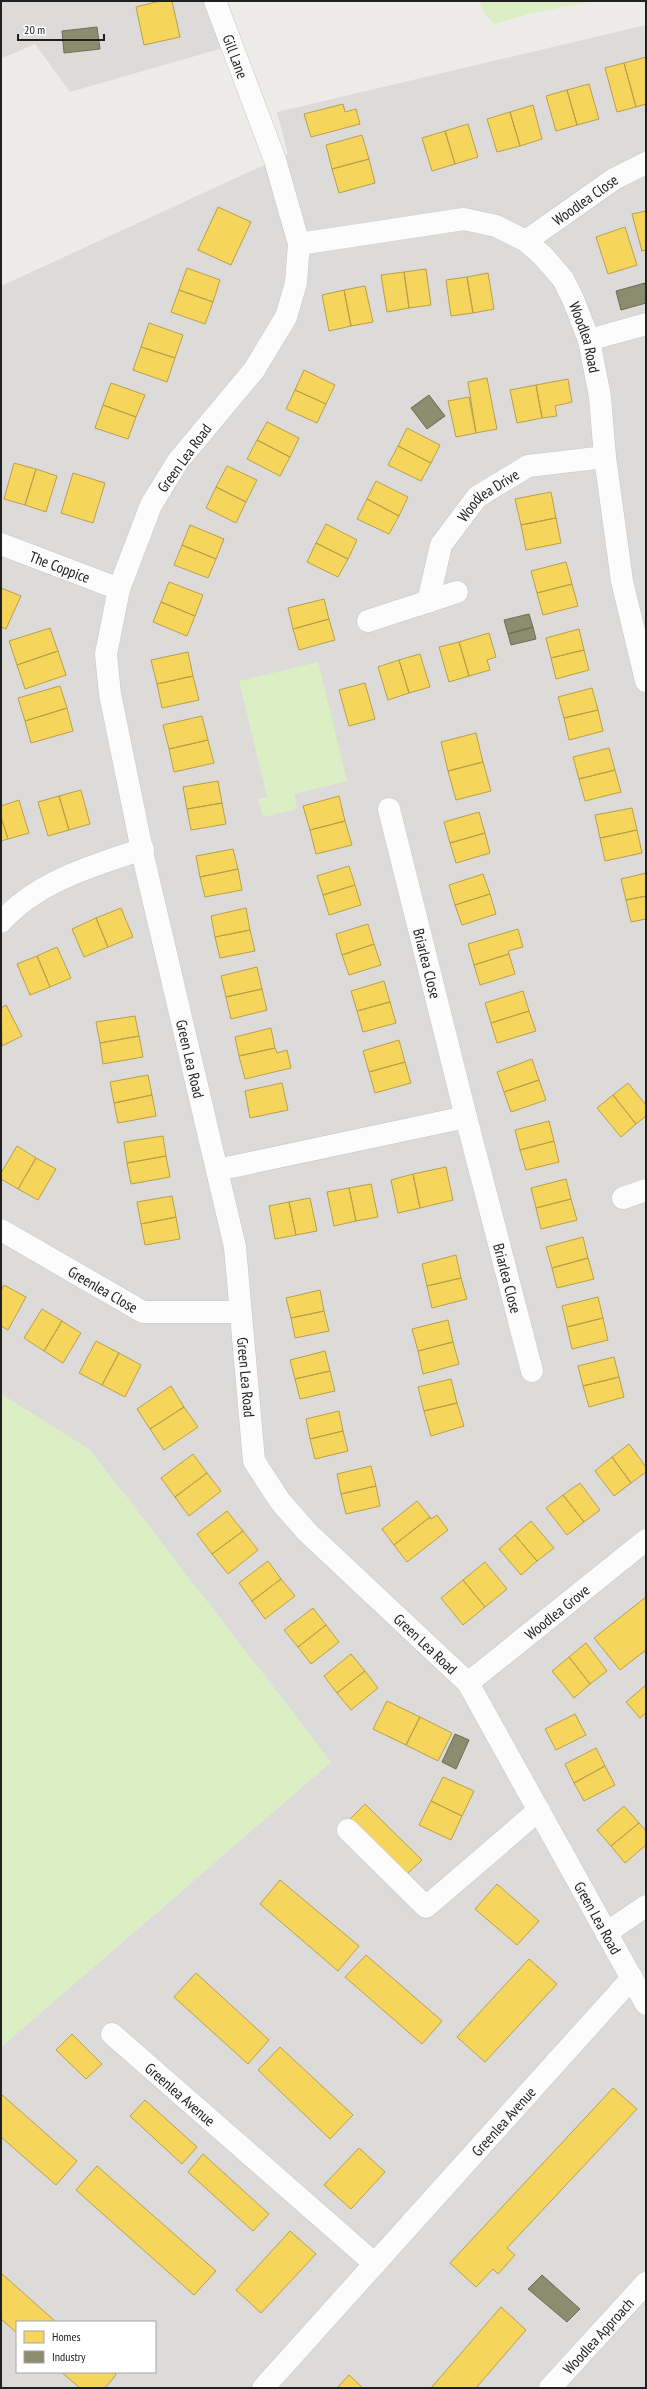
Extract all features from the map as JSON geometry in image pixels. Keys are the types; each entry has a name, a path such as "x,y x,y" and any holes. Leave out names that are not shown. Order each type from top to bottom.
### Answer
{"street":[{"name":"Gill Lane","path":"215,1 256,112"},
{"name":"Green Lea Road","path":"256,112 275,160 299,244 296,283 286,317 254,370 178,461 151,505 118,589 106,654 110,694 142,850 235,1248 254,1461 280,1501 307,1532 468,1683 645,2001"},
{"name":"Woodlea Close","path":"526,241 614,179 646,163"},
{"name":"Woodlea Road","path":"299,244 464,218 496,226 526,241 544,257 563,279 573,299 589,340 600,396 605,457 622,582 646,681"},
{"path":"589,340 646,324"},
{"name":"Woodlea Drive","path":"428,602 441,546 476,497 528,466 605,457"},
{"name":"The Coppice","path":"1,544 118,589"},
{"path":"368,621 457,592"},
{"name":"Briarlea Close","path":"389,809 466,1117 532,1370"},
{"path":"1,922 10,912 45,886 96,864 142,850"},
{"path":"217,1170 466,1117"},
{"path":"623,1198 646,1190"},
{"name":"Greenlea Close","path":"1,1230 143,1312 240,1312"},
{"name":"Woodlea Grove","path":"468,1683 646,1540"},
{"path":"348,1830 426,1906 539,1810"},
{"path":"606,1933 646,1906"},
{"name":"Greenlea Avenue","path":"263,2388 632,1978"},
{"name":"Greenlea Avenue","path":"112,2034 375,2264"},
{"name":"Woodlea Approach","path":"550,2388 646,2283"}],"shaded area":[{"path":"1,1 215,1 230,46 70,92 35,44 1,59"},
{"path":"646,25 646,2388 1,2388 1,2047 331,1762 90,1450 1,1394 1,286 288,154 277,112"}],"green space":[{"path":"479,1 596,1 532,13 494,24 483,11"},
{"path":"318,662 347,781 294,794 297,809 263,817 258,799 267,797 239,681"},
{"path":"1,1394 90,1450 331,1762 1,2047"}],"building: Homes":[{"path":"160,1 172,1 180,37 144,45 136,7"},
{"path":"646,57 646,104 636,107 624,63"},
{"path":"624,63 636,107 617,112 605,68"},
{"path":"589,84 599,119 577,125 567,90"},
{"path":"567,90 577,125 556,131 546,96"},
{"path":"343,104 345,112 356,109 360,124 311,137 304,114"},
{"path":"533,105 542,139 520,146 510,112"},
{"path":"510,112 520,146 497,152 487,119"},
{"path":"468,124 478,157 455,164 445,131"},
{"path":"445,131 455,164 432,171 422,138"},
{"path":"362,135 369,159 332,169 326,145"},
{"path":"369,159 375,183 339,193 332,169"},
{"path":"218,207 251,222 231,265 198,250"},
{"path":"646,211 646,250 642,251 632,214"},
{"path":"625,227 637,265 608,274 596,237"},
{"path":"187,268 220,280 213,302 179,290"},
{"path":"426,269 431,305 409,308 404,272"},
{"path":"404,272 409,308 387,312 381,275"},
{"path":"488,273 494,309 473,313 467,277"},
{"path":"467,277 473,313 451,316 446,280"},
{"path":"365,286 373,322 351,326 344,290"},
{"path":"179,290 213,302 205,324 171,312"},
{"path":"344,290 351,326 329,331 322,295"},
{"path":"149,323 183,335 175,358 141,347"},
{"path":"141,347 175,358 167,382 133,370"},
{"path":"304,370 335,385 326,404 295,390"},
{"path":"487,378 497,429 476,433 468,382"},
{"path":"568,379 572,402 555,406 557,416 542,418 536,385"},
{"path":"111,383 145,395 136,417 103,405"},
{"path":"536,385 542,418 517,423 510,390"},
{"path":"295,390 326,404 317,423 286,409"},
{"path":"469,397 476,433 456,437 448,401"},
{"path":"103,405 136,417 128,439 95,428"},
{"path":"267,422 299,438 290,457 257,440"},
{"path":"407,428 440,445 431,463 398,446"},
{"path":"257,440 290,457 280,476 247,459"},
{"path":"398,446 431,463 421,481 388,465"},
{"path":"14,463 36,469 25,505 4,499"},
{"path":"227,466 257,480 246,502 216,487"},
{"path":"36,469 57,476 46,512 25,505"},
{"path":"73,473 105,483 93,523 61,513"},
{"path":"376,481 408,497 399,516 367,499"},
{"path":"216,487 246,502 236,523 206,508"},
{"path":"551,492 556,518 521,525 515,499"},
{"path":"367,499 399,516 389,534 357,519"},
{"path":"556,518 561,543 526,550 521,525"},
{"path":"326,524 357,540 348,559 316,543"},
{"path":"190,525 224,539 216,559 182,545"},
{"path":"316,543 348,559 338,577 307,562"},
{"path":"182,545 216,559 208,578 174,565"},
{"path":"566,562 572,584 537,593 531,571"},
{"path":"169,582 203,595 195,616 161,602"},
{"path":"572,584 578,606 543,615 537,593"},
{"path":"1,588 21,596 6,629 1,627"},
{"path":"324,599 329,619 293,629 288,608"},
{"path":"161,602 195,616 187,636 153,622"},
{"path":"329,619 335,640 299,650 293,629"},
{"path":"50,628 58,651 17,665 9,641"},
{"path":"579,629 584,650 551,658 546,638"},
{"path":"489,633 496,657 487,660 490,670 469,676 459,642"},
{"path":"459,642 469,676 449,682 439,647"},
{"path":"584,650 589,670 556,679 551,658"},
{"path":"58,651 66,675 25,689 17,665"},
{"path":"188,652 193,676 157,684 151,660"},
{"path":"420,654 430,687 409,693 399,660"},
{"path":"399,660 409,693 388,700 378,667"},
{"path":"193,676 199,700 162,708 157,684"},
{"path":"365,683 375,719 349,726 339,690"},
{"path":"60,686 67,708 25,721 18,698"},
{"path":"592,688 598,710 564,718 558,697"},
{"path":"67,708 73,731 31,743 25,721"},
{"path":"598,710 603,731 569,740 564,718"},
{"path":"202,716 208,740 169,749 163,725"},
{"path":"476,733 483,762 448,771 441,742"},
{"path":"208,740 214,763 174,772 169,749"},
{"path":"609,748 615,770 579,779 573,757"},
{"path":"483,762 491,791 456,800 448,771"},
{"path":"615,770 621,792 585,801 579,779"},
{"path":"218,781 222,803 187,809 183,787"},
{"path":"81,790 90,824 69,830 59,796"},
{"path":"59,796 69,830 48,836 38,802"},
{"path":"339,796 345,821 310,830 303,806"},
{"path":"19,800 29,833 8,839 1,817 1,806"},
{"path":"222,803 226,824 191,830 187,809"},
{"path":"632,808 637,830 600,838 595,815"},
{"path":"479,812 485,833 450,843 444,822"},
{"path":"1,817 8,839 1,841"},
{"path":"345,821 352,845 316,854 310,830"},
{"path":"637,830 642,853 605,861 600,838"},
{"path":"485,833 490,853 456,863 450,843"},
{"path":"233,849 238,869 200,877 196,856"},
{"path":"349,866 355,885 323,895 317,876"},
{"path":"238,869 242,890 205,897 200,877"},
{"path":"646,873 646,896 626,900 621,879"},
{"path":"483,874 490,894 455,905 449,885"},
{"path":"355,885 361,905 329,915 323,895"},
{"path":"490,894 496,914 462,925 455,905"},
{"path":"646,896 646,919 631,922 626,900"},
{"path":"121,908 133,937 108,947 96,918"},
{"path":"246,908 250,930 215,937 211,916"},
{"path":"96,918 108,947 84,957 72,929"},
{"path":"368,924 374,944 342,955 336,934"},
{"path":"518,929 523,947 508,951 509,954 474,965 468,944"},
{"path":"250,930 255,951 220,958 215,937"},
{"path":"374,944 381,965 349,975 342,955"},
{"path":"57,947 71,978 50,987 37,956"},
{"path":"509,954 515,974 480,985 474,965"},
{"path":"37,956 50,987 30,995 17,964"},
{"path":"257,967 262,989 226,997 221,976"},
{"path":"384,981 390,1002 357,1011 351,991"},
{"path":"262,989 267,1010 231,1019 226,997"},
{"path":"523,991 529,1011 491,1023 485,1003"},
{"path":"390,1002 396,1023 363,1032 357,1011"},
{"path":"6,1005 22,1036 2,1046 1,1008"},
{"path":"529,1011 536,1031 497,1043 491,1023"},
{"path":"135,1016 139,1036 100,1043 96,1022"},
{"path":"271,1028 275,1048 239,1056 235,1037"},
{"path":"139,1036 143,1057 103,1064 100,1043"},
{"path":"399,1040 405,1062 369,1072 363,1051"},
{"path":"275,1048 277,1053 287,1050 291,1068 245,1079 239,1056"},
{"path":"532,1059 539,1080 504,1092 497,1072"},
{"path":"405,1062 411,1083 375,1093 369,1072"},
{"path":"148,1075 152,1095 114,1103 110,1082"},
{"path":"539,1080 546,1100 511,1112 504,1092"},
{"path":"282,1083 288,1110 250,1118 245,1091"},
{"path":"628,1083 646,1105 646,1116 636,1124 613,1095"},
{"path":"152,1095 156,1116 118,1123 114,1103"},
{"path":"613,1095 636,1124 621,1137 597,1108"},
{"path":"549,1121 554,1141 520,1150 515,1130"},
{"path":"163,1136 166,1156 127,1163 124,1142"},
{"path":"554,1141 559,1162 526,1170 520,1150"},
{"path":"17,1146 36,1158 18,1189 1,1179 1,1173"},
{"path":"166,1156 170,1177 131,1184 127,1163"},
{"path":"36,1158 56,1169 38,1200 18,1189"},
{"path":"446,1167 453,1200 420,1208 413,1174"},
{"path":"413,1174 420,1208 398,1213 391,1180"},
{"path":"566,1179 571,1199 536,1208 531,1188"},
{"path":"371,1184 378,1217 356,1221 349,1188"},
{"path":"349,1188 356,1221 334,1226 327,1192"},
{"path":"172,1196 176,1217 141,1224 137,1202"},
{"path":"310,1198 317,1231 296,1235 289,1202"},
{"path":"571,1199 577,1220 541,1229 536,1208"},
{"path":"289,1202 296,1235 275,1239 269,1206"},
{"path":"176,1217 180,1239 145,1245 141,1224"},
{"path":"583,1237 588,1258 552,1268 546,1247"},
{"path":"456,1255 461,1278 427,1286 422,1264"},
{"path":"588,1258 594,1279 557,1288 552,1268"},
{"path":"461,1278 467,1299 432,1308 427,1286"},
{"path":"4,1285 26,1297 8,1330 1,1326 1,1291"},
{"path":"320,1290 324,1311 291,1318 286,1298"},
{"path":"598,1297 603,1318 567,1327 562,1306"},
{"path":"42,1309 62,1321 44,1351 24,1338"},
{"path":"324,1311 329,1331 295,1338 291,1318"},
{"path":"603,1318 608,1340 572,1349 567,1327"},
{"path":"448,1320 453,1342 418,1351 412,1329"},
{"path":"62,1321 81,1333 63,1363 44,1351"},
{"path":"96,1341 119,1353 102,1385 79,1373"},
{"path":"453,1342 459,1364 423,1374 418,1351"},
{"path":"325,1351 330,1371 295,1379 290,1360"},
{"path":"119,1353 141,1365 125,1397 102,1385"},
{"path":"614,1357 619,1377 583,1386 578,1366"},
{"path":"330,1371 335,1391 300,1399 295,1379"},
{"path":"619,1377 624,1397 589,1407 583,1386"},
{"path":"451,1379 457,1403 424,1411 418,1387"},
{"path":"171,1386 184,1407 150,1429 137,1409"},
{"path":"457,1403 464,1426 431,1436 424,1411"},
{"path":"184,1407 198,1427 164,1450 150,1429"},
{"path":"339,1411 343,1431 310,1439 306,1419"},
{"path":"343,1431 348,1451 315,1459 310,1439"},
{"path":"629,1444 646,1467 646,1472 631,1483 612,1457"},
{"path":"193,1454 207,1473 175,1497 161,1478"},
{"path":"612,1457 631,1483 614,1496 595,1471"},
{"path":"371,1466 376,1486 341,1494 337,1474"},
{"path":"207,1473 221,1491 189,1516 175,1497"},
{"path":"580,1483 600,1510 584,1522 563,1495"},
{"path":"376,1486 380,1506 346,1514 341,1494"},
{"path":"563,1495 584,1522 567,1535 546,1508"},
{"path":"417,1501 430,1517 394,1545 382,1529"},
{"path":"227,1511 243,1531 212,1554 197,1534"},
{"path":"437,1515 448,1530 407,1562 394,1545 430,1517 431,1519"},
{"path":"531,1521 554,1548 537,1561 515,1535"},
{"path":"243,1531 258,1550 228,1574 212,1554"},
{"path":"515,1535 537,1561 521,1575 499,1549"},
{"path":"268,1561 281,1579 252,1601 239,1583"},
{"path":"485,1562 507,1589 485,1607 463,1580"},
{"path":"281,1579 295,1596 265,1619 252,1601"},
{"path":"463,1580 485,1607 463,1625 441,1598"},
{"path":"646,1597 646,1650 620,1670 594,1638"},
{"path":"313,1608 326,1625 298,1647 284,1630"},
{"path":"326,1625 339,1642 311,1664 298,1647"},
{"path":"586,1643 607,1671 590,1684 569,1657"},
{"path":"351,1654 365,1671 337,1693 324,1676"},
{"path":"569,1657 590,1684 574,1698 552,1671"},
{"path":"365,1671 378,1688 351,1710 337,1693"},
{"path":"646,1685 646,1713 640,1718 626,1702"},
{"path":"387,1701 420,1717 406,1745 373,1729"},
{"path":"575,1714 586,1735 556,1750 545,1729"},
{"path":"420,1717 452,1733 438,1761 406,1745"},
{"path":"596,1748 605,1766 574,1783 565,1764"},
{"path":"605,1766 615,1785 584,1801 574,1783"},
{"path":"443,1777 474,1791 462,1816 431,1801"},
{"path":"431,1801 462,1816 451,1840 419,1825"},
{"path":"365,1804 422,1860 406,1875 349,1820"},
{"path":"624,1806 639,1823 611,1846 597,1830"},
{"path":"639,1823 646,1831 646,1845 625,1863 611,1846"},
{"path":"280,1880 359,1946 338,1971 260,1904"},
{"path":"497,1884 539,1921 517,1945 475,1909"},
{"path":"366,1955 442,2021 422,2044 345,1977"},
{"path":"529,1959 557,1984 485,2062 457,2037"},
{"path":"196,1973 269,2040 248,2064 174,1997"},
{"path":"72,2034 102,2064 86,2079 56,2050"},
{"path":"280,2047 353,2115 330,2139 258,2070"},
{"path":"613,2088 637,2109 507,2248 515,2255 498,2274 493,2269 476,2287 450,2263"},
{"path":"1,2094 77,2161 56,2185 1,2137"},
{"path":"145,2100 197,2147 182,2164 130,2116"},
{"path":"359,2148 385,2172 351,2209 324,2185"},
{"path":"203,2154 269,2214 253,2231 188,2172"},
{"path":"97,2166 216,2271 194,2295 76,2190"},
{"path":"290,2231 316,2254 261,2313 236,2290"},
{"path":"1,2273 55,2321 16,2321 16,2332 1,2319"},
{"path":"501,2307 526,2330 476,2388 431,2388"},
{"path":"62,2373 114,2373 116,2375 105,2388 80,2388"},
{"path":"349,2375 363,2388 337,2388"}],"building: Industry":[{"path":"97,27 100,49 64,53 62,31"},
{"path":"645,283 646,303 621,310 616,291"},
{"path":"429,395 445,416 427,429 411,408"},
{"path":"529,614 533,627 508,634 504,620"},
{"path":"533,627 536,639 511,645 508,634"},
{"path":"455,1734 469,1740 456,1769 442,1762"},
{"path":"542,2275 580,2309 567,2322 528,2289"}]}
